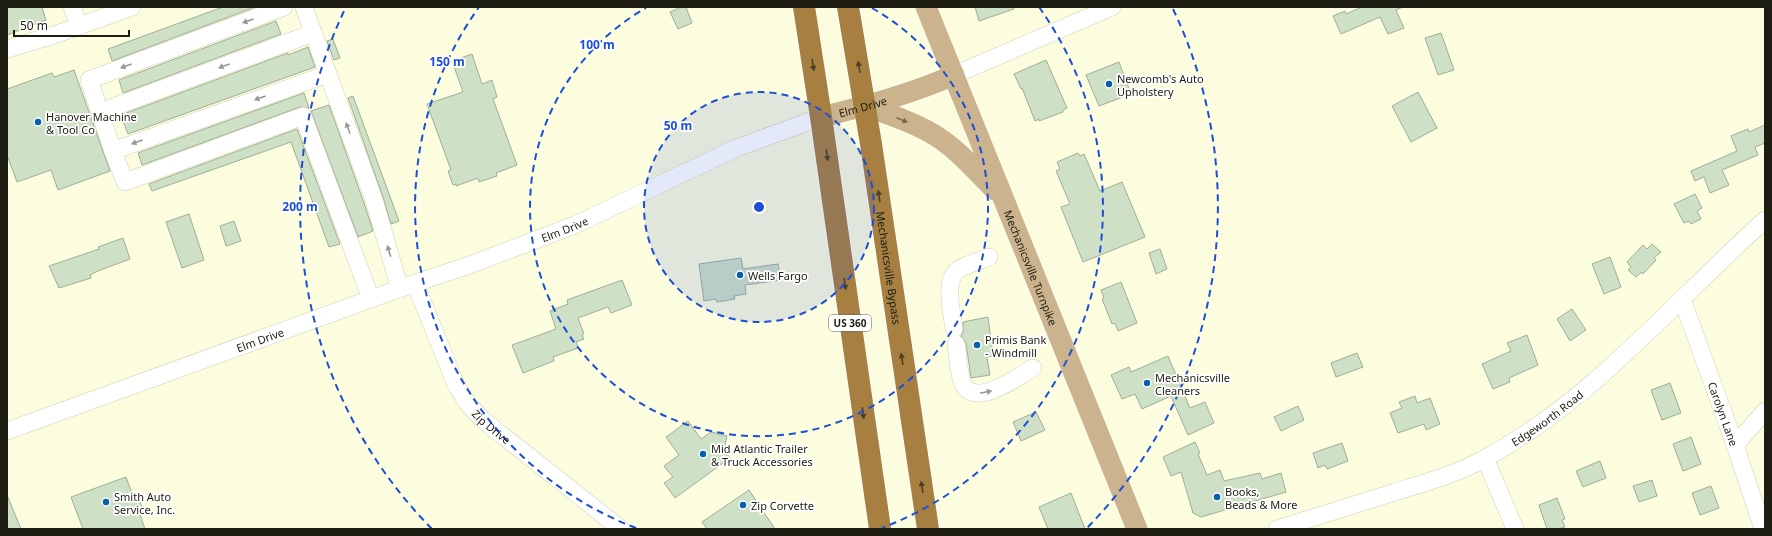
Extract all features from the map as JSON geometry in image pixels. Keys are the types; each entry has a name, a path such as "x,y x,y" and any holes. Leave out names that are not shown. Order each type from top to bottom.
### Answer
{"highway":[{"name":"US 360","path":"804,7 880,529"},
{"name":"Mechanicsville Bypass","path":"848,7 866,106 928,529"}],"main road":[{"name":"Mechanicsville Turnpike","path":"926,7 1136,529"},
{"name":"Elm Drive","path":"821,117 866,106 928,86 954,75"},
{"path":"866,106 919,127 942,140 973,167 1002,197"}],"street":[{"path":"72,7 79,26"},
{"path":"7,49 132,7"},
{"path":"284,7 89,80 125,182 303,116 371,299"},
{"name":"Zip Drive","path":"304,7 374,200 408,286 468,404 483,420 621,529"},
{"name":"Elm Drive","path":"954,75 1112,7"},
{"path":"100,112 313,33"},
{"path":"113,151 328,74"},
{"name":"Elm Drive","path":"7,431 371,299 467,266 575,225 734,149 821,117"},
{"name":"Edgeworth Road","path":"1277,529 1440,477 1485,458 1525,434 1562,407 1621,357 1734,248 1763,226"},
{"path":"989,257 959,269 951,279 949,287 958,336 961,377 964,385 971,391 979,393 989,392 1034,368"},
{"name":"Carolyn Lane","path":"1682,299 1735,445 1761,525"},
{"path":"1735,445 1765,411"},
{"path":"1485,458 1515,529"}],"building":[{"path":"7,7 42,7 46,20 7,35"},
{"path":"223,7 255,7 112,61 108,49"},
{"path":"681,7 686,7 692,23 678,29 670,12"},
{"path":"975,7 1014,7 1014,9 979,21"},
{"path":"1362,7 1403,7 1396,10 1404,28 1388,34 1380,17 1341,34 1333,16 1345,11 1346,14"},
{"path":"276,21 281,34 123,93 119,80"},
{"path":"1441,33 1454,70 1438,75 1425,38"},
{"path":"333,39 340,58 334,60 327,41"},
{"path":"308,47 315,67 128,134 121,115"},
{"path":"472,54 482,84 492,80 497,97 493,99 517,165 496,173 497,176 479,182 478,178 456,186 456,184 453,185 448,171 451,170 427,104 463,92 452,61"},
{"path":"1046,60 1067,108 1063,110 1063,112 1039,121 1039,119 1035,121 1022,88 1021,89 1014,74"},
{"name":"Newcomb's Auto Upholstery","path":"1119,62 1131,94 1099,106 1086,75"},
{"name":"Hanover Machine & Tool Co","path":"74,70 110,171 58,190 51,170 17,182 7,155 7,89 52,73 54,77"},
{"path":"1418,92 1437,128 1411,142 1392,106"},
{"path":"304,93 309,108 300,107 142,165 138,153"},
{"path":"353,96 399,221 391,224 348,98"},
{"path":"329,105 373,231 358,237 311,111"},
{"path":"1765,125 1765,143 1755,147 1758,155 1722,170 1729,185 1710,193 1704,177 1695,181 1691,171 1737,151 1731,136 1748,129 1749,132"},
{"path":"297,129 340,244 329,247 291,142 152,191 149,184"},
{"path":"1078,153 1080,156 1084,154 1100,191 1122,182 1145,237 1083,262 1061,207 1070,204 1056,171 1060,169 1057,162"},
{"path":"1695,194 1702,208 1697,211 1701,219 1691,224 1689,221 1684,223 1674,204"},
{"path":"189,214 204,260 182,268 166,222"},
{"path":"234,221 241,241 226,246 220,226"},
{"path":"123,238 130,259 98,271 90,275 91,278 59,288 49,266 99,249 98,247"},
{"path":"1652,244 1661,252 1654,258 1656,260 1643,274 1642,272 1636,277 1628,270 1631,267 1627,262 1643,245 1647,249"},
{"path":"1160,249 1167,269 1156,274 1149,253"},
{"path":"1610,257 1621,287 1604,294 1592,264"},
{"name":"Wells Fargo","path":"741,258 743,269 778,264 781,280 745,285 746,294 734,296 735,299 717,302 716,299 704,301 699,264"},
{"path":"622,280 632,305 611,313 608,307 578,318 584,334 582,335 584,339 576,342 578,348 553,357 554,361 523,373 512,345 556,329 550,311 568,304 567,300"},
{"path":"1121,282 1137,323 1118,331 1115,323 1112,324 1102,299 1104,298 1101,290"},
{"path":"1572,309 1586,330 1570,341 1557,319"},
{"name":"Primis Bank - Windmill","path":"988,317 993,356 987,357 990,375 971,378 966,343 961,336 963,332 963,322"},
{"path":"1527,335 1538,365 1509,378 1510,382 1493,389 1482,364 1511,351 1507,343"},
{"path":"1357,353 1363,367 1336,377 1331,363"},
{"name":"Mechanicsville Cleaners","path":"1168,356 1190,408 1205,402 1214,423 1188,435 1171,396 1142,409 1135,394 1122,399 1111,375 1129,367 1131,372"},
{"path":"1670,383 1681,413 1662,420 1651,390"},
{"path":"1415,396 1417,403 1430,398 1440,424 1426,430 1424,424 1398,433 1390,413 1402,408 1399,402"},
{"path":"1298,406 1304,420 1281,431 1274,417"},
{"path":"1036,412 1045,430 1021,441 1013,422"},
{"name":"Mid Atlantic Trailer & Truck Accessories","path":"688,421 701,439 711,432 727,436 724,450 730,458 675,498 664,483 673,477 664,466 679,455 666,437"},
{"path":"1691,437 1701,464 1683,471 1673,444"},
{"path":"1195,442 1200,453 1198,454 1207,475 1220,470 1224,481 1260,473 1262,479 1281,473 1286,492 1201,517 1193,513 1181,472 1171,476 1163,457"},
{"path":"1342,443 1348,461 1327,469 1325,465 1318,468 1313,453"},
{"path":"1600,461 1606,478 1583,487 1576,471"},
{"name":"Smith Auto Service, Inc.","path":"126,477 133,496 137,495 142,507 138,509 145,529 83,529 71,497"},
{"path":"1652,480 1657,496 1639,502 1633,486"},
{"path":"1711,486 1719,508 1700,515 1692,493"},
{"name":"Zip Corvette","path":"749,490 775,529 707,529 702,522"},
{"path":"1071,493 1085,529 1048,529 1039,507"},
{"path":"7,495 21,529 7,529"},
{"path":"1557,498 1565,519 1562,520 1565,527 1558,529 1547,529 1539,505"}],"place":[{"name":"Newcomb's Auto Upholstery","path":"1109,84"},
{"name":"Hanover Machine & Tool Co","path":"38,122"},
{"name":"Wells Fargo","path":"740,275"},
{"name":"Primis Bank - Windmill","path":"977,345"},
{"name":"Mechanicsville Cleaners","path":"1147,383"},
{"name":"Mid Atlantic Trailer & Truck Accessories","path":"703,454"},
{"name":"Books, Beads & More","path":"1217,497"},
{"name":"Smith Auto Service, Inc.","path":"106,502"},
{"name":"Zip Corvette","path":"743,505"}]}
